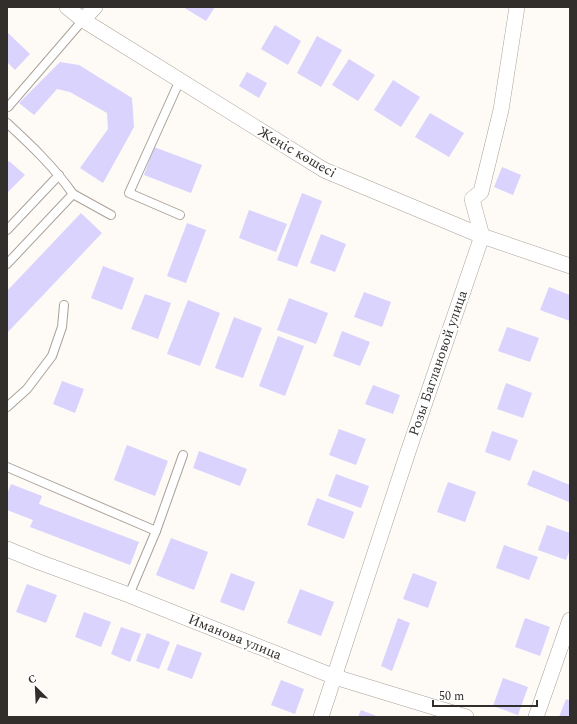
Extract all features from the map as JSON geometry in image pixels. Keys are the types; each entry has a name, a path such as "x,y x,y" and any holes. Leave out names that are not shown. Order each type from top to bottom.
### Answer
{"street":[{"name":"Жеңіс көшесі","path":"67,7 82,20 324,170 482,236 570,266"},
{"path":"82,20 94,7"},
{"path":"482,236 472,199 481,192 501,110 517,7"},
{"name":"Розы Баглановой улица","path":"321,717 408,452 482,236"},
{"name":"Иманова улица","path":"7,549 129,595 335,677 466,717"},
{"path":"536,717 570,620"}],"lane":[{"path":"7,108 82,20"},
{"path":"180,80 129,193 180,215"},
{"path":"7,123 37,151 59,175 73,194 111,215"},
{"path":"7,230 59,175"},
{"path":"7,264 73,194"},
{"path":"7,407 27,389 52,356 62,327 64,305"},
{"path":"129,595 156,531 183,455"},
{"path":"7,467 156,531"}],"building":[{"path":"183,7 215,7 206,21"},
{"path":"275,25 301,41 288,65 261,49"},
{"path":"7,32 30,54 15,70 7,62"},
{"path":"317,36 342,50 321,87 297,73"},
{"path":"349,59 375,75 358,101 332,85"},
{"path":"60,62 79,65 132,98 134,127 103,183 80,168 108,129 107,113 70,92 57,89 34,115 19,103"},
{"path":"247,72 267,83 259,98 239,86"},
{"path":"393,80 420,97 401,127 374,110"},
{"path":"430,113 464,133 449,157 415,137"},
{"path":"154,147 202,165 191,193 144,175"},
{"path":"9,161 25,175 7,193 7,163"},
{"path":"502,167 521,175 513,195 494,187"},
{"path":"302,193 322,201 297,267 277,260"},
{"path":"249,210 287,224 276,252 239,238"},
{"path":"81,213 102,233 7,333 7,291"},
{"path":"187,223 206,230 186,283 167,276"},
{"path":"321,234 346,244 335,272 310,263"},
{"path":"103,266 134,278 122,310 91,298"},
{"path":"549,287 570,295 570,321 540,310"},
{"path":"364,292 391,302 382,327 354,317"},
{"path":"145,294 171,303 158,339 131,329"},
{"path":"289,298 328,313 316,344 277,330"},
{"path":"188,300 220,313 200,366 167,354"},
{"path":"234,317 262,328 243,378 215,368"},
{"path":"507,327 539,338 530,362 498,351"},
{"path":"342,331 370,342 360,366 333,356"},
{"path":"278,336 304,346 285,396 259,386"},
{"path":"62,381 84,389 75,413 53,404"},
{"path":"506,383 532,393 523,418 497,409"},
{"path":"373,385 400,395 393,414 365,404"},
{"path":"339,429 366,439 356,465 329,455"},
{"path":"492,431 518,440 510,461 485,452"},
{"path":"127,445 168,461 155,496 114,480"},
{"path":"199,451 247,469 240,486 193,468"},
{"path":"533,470 570,485 569,502 527,485"},
{"path":"336,474 369,486 361,508 328,496"},
{"path":"448,482 476,492 465,522 437,512"},
{"path":"11,484 42,496 39,504 139,542 130,565 30,527 33,520 7,510 7,494"},
{"path":"317,498 354,512 344,539 307,525"},
{"path":"547,525 570,533 570,549 566,560 538,550"},
{"path":"171,538 208,552 194,590 156,575"},
{"path":"504,545 538,557 529,580 496,568"},
{"path":"231,573 255,582 244,611 220,602"},
{"path":"413,573 437,582 428,608 403,599"},
{"path":"27,584 57,595 46,623 16,612"},
{"path":"300,589 334,602 321,636 287,623"},
{"path":"84,612 111,622 101,647 75,637"},
{"path":"398,618 410,623 392,671 381,666"},
{"path":"525,618 550,627 540,656 515,647"},
{"path":"121,627 141,634 130,662 111,654"},
{"path":"147,633 170,642 159,669 136,661"},
{"path":"177,644 202,653 192,679 167,670"},
{"path":"503,678 528,687 518,715 493,706"},
{"path":"281,680 304,689 295,714 271,705"},
{"path":"566,699 570,701 570,717 559,717"},
{"path":"361,710 379,717 358,717"}]}
